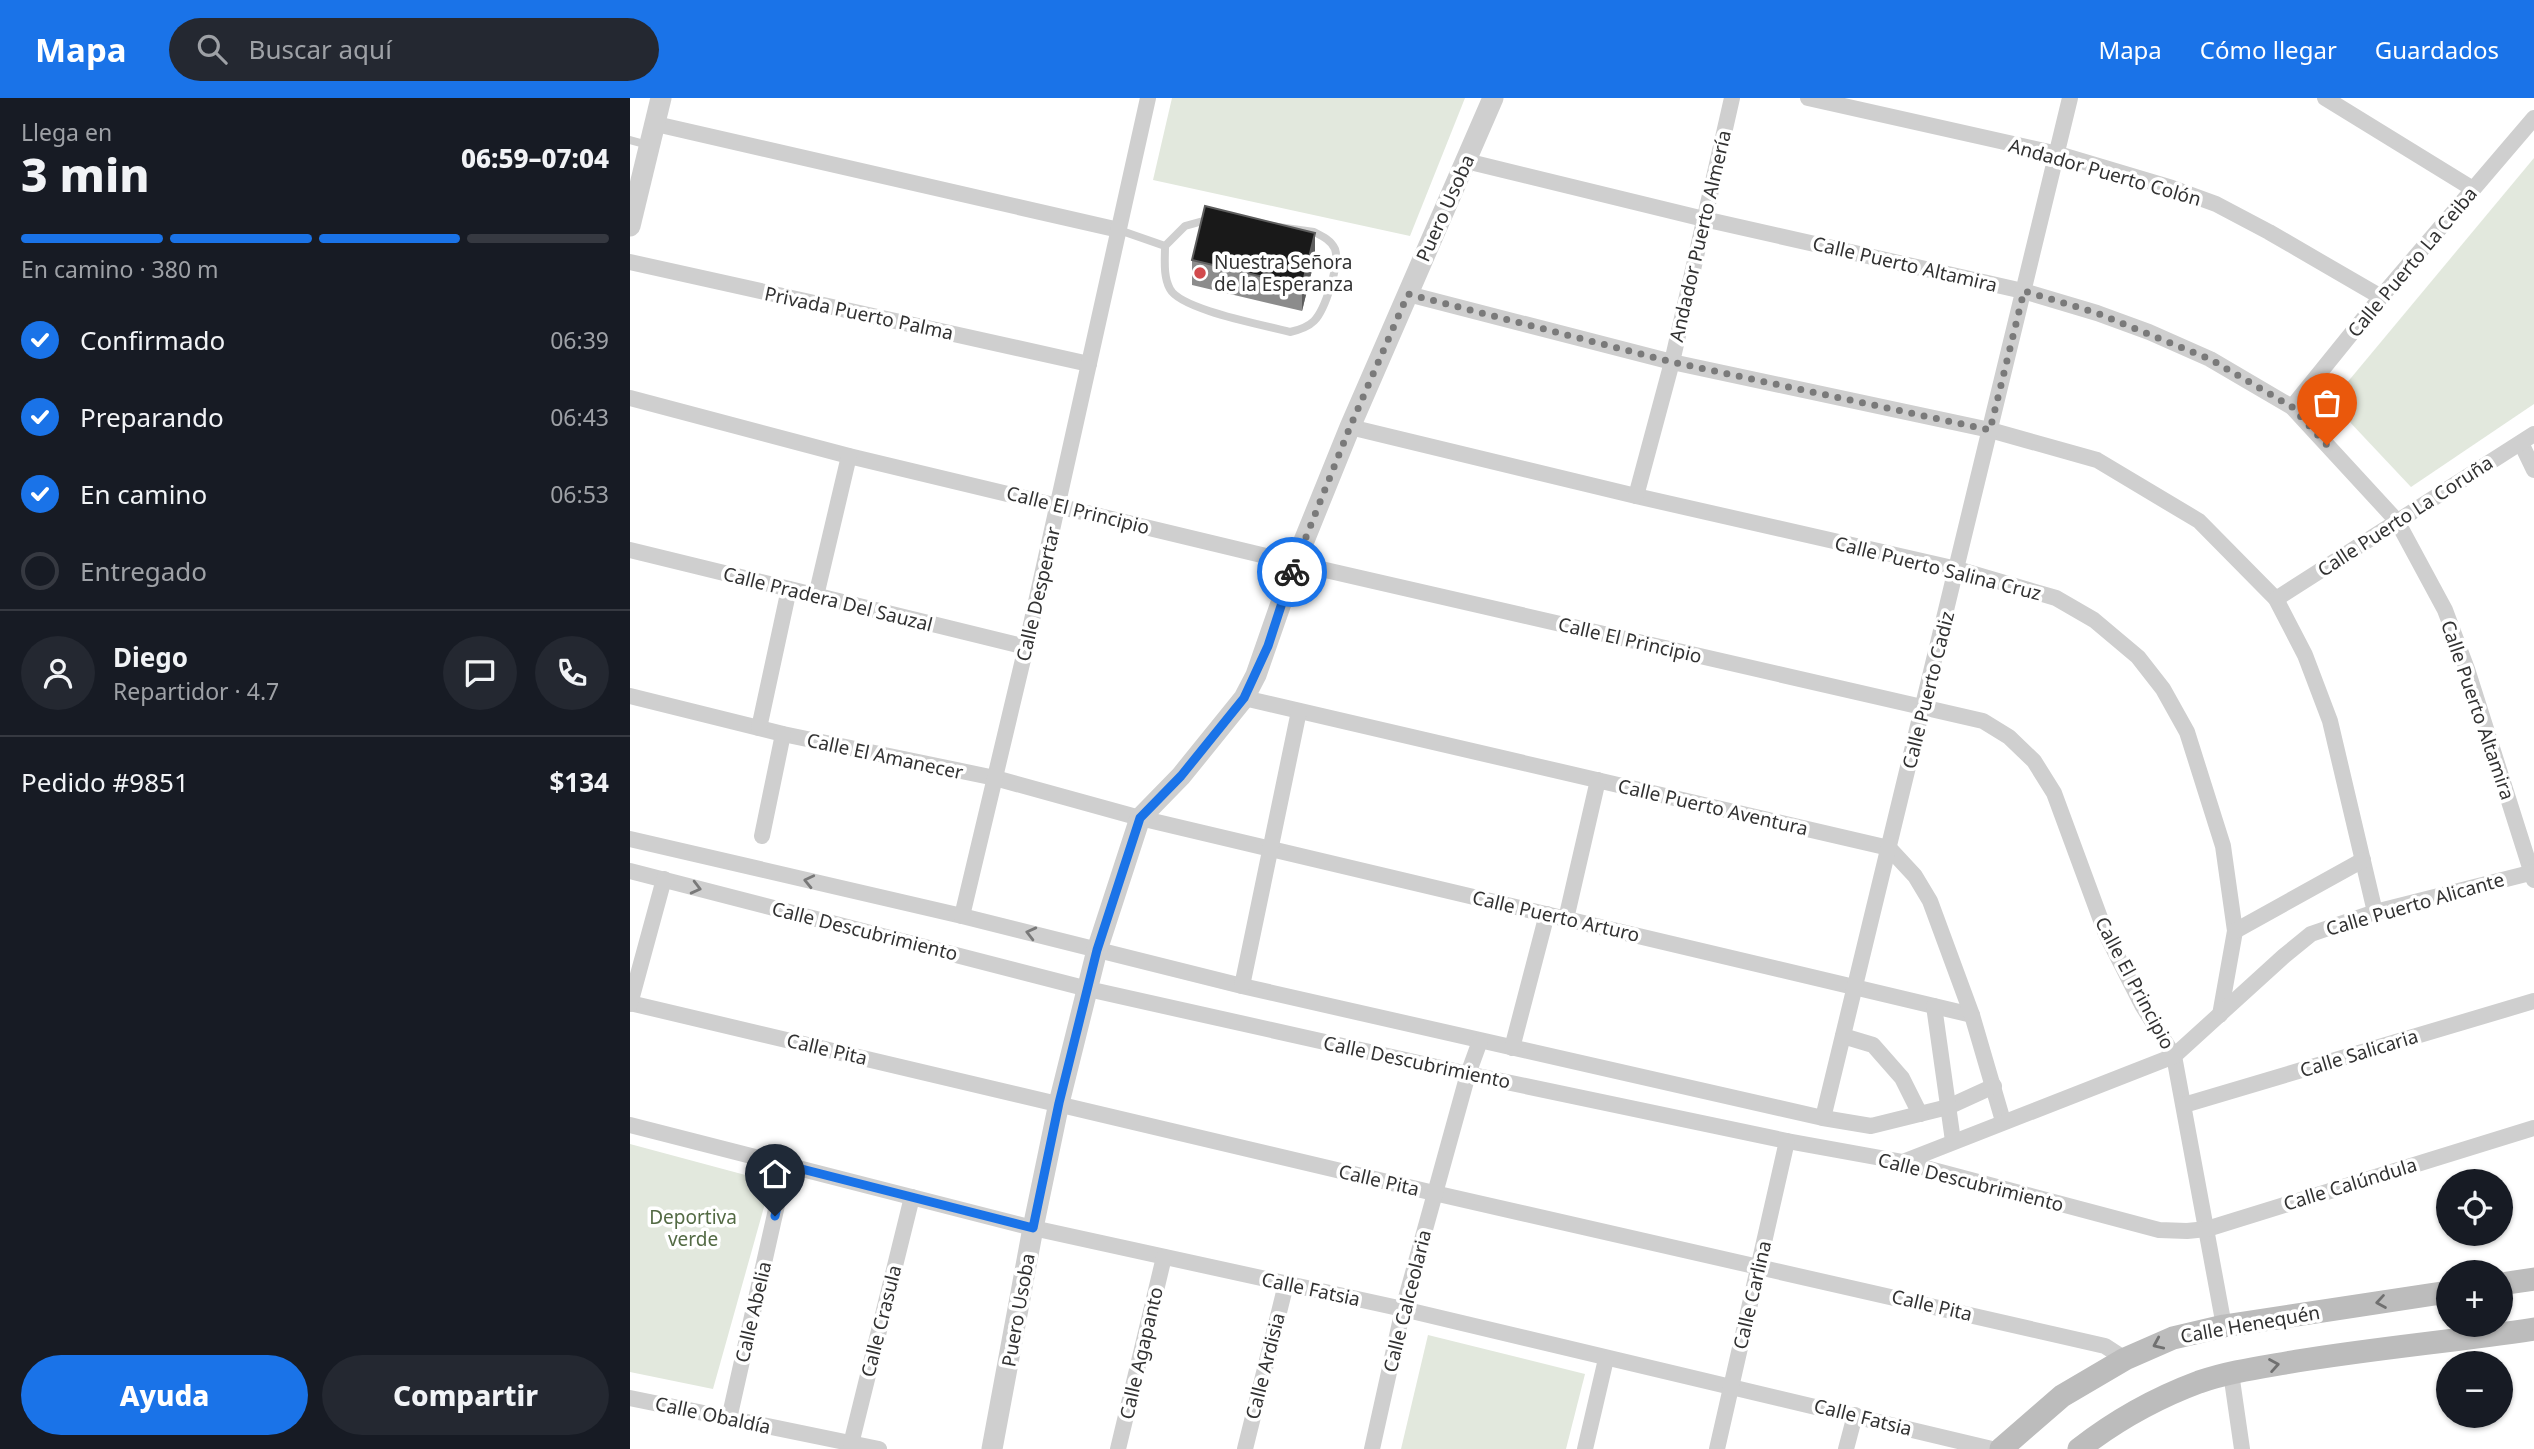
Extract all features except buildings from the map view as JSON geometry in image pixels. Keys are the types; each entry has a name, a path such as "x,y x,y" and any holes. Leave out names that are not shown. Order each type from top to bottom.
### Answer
{"main road":[{"path":"2513,1282 2534,1279"},
{"name":"Calle Henequén","path":"2001,1449 2062,1396 2125,1359 2173,1338 2224,1326 2436,1294"},
{"path":"2079,1449 2104,1430 2169,1394 2231,1373 2333,1355 2534,1329"}],"street":[{"path":"630,226 640,143 656,124 661,98"},
{"name":"Calle Despertar","path":"962,916 1026,647 1148,98"},
{"name":"Puero Usoba","path":"992,1449 1059,1103 1097,950 1140,818 1181,776 1244,698 1268,646 1295,563 1350,427 1493,98"},
{"name":"Andador Puerto Almería","path":"1636,496 1672,362 1732,98"},
{"name":"Andador Puerto Colón","path":"1808,98 2057,154 2172,188 2216,204 2381,297"},
{"name":"Calle Puerto Cadiz","path":"1823,1118 2070,98"},
{"path":"2325,98 2473,189"},
{"name":"Calle Puerto La Ceiba","path":"2292,407 2381,297 2534,118"},
{"path":"656,124 1119,230"},
{"name":"Calle Puerto Altamira","path":"1466,161 1704,219 2024,291 2097,313 2210,359 2292,407 2397,521 2445,610 2467,669 2533,875"},
{"name":"Privada Puerto Palma","path":"630,262 1089,364"},
{"path":"1408,294 1672,362 1990,430 2097,460 2199,521 2276,599 2305,655 2330,721 2375,912"},
{"name":"Calle El Principio","path":"630,398 849,456 1295,563 1983,721 2009,737 2034,761 2054,793 2106,934 2142,1005 2174,1056 2224,1326"},
{"name":"Calle Puerto Salina Cruz","path":"1350,427 1957,569 2056,598 2094,620 2138,657 2163,689 2187,732 2223,846 2235,931 2220,1015"},
{"path":"2527,438 2534,470"},
{"name":"Calle Puerto La Coruña","path":"2276,599 2527,438"},
{"path":"816,596 849,456"},
{"name":"Calle Pradera Del Sauzal","path":"630,550 1026,647"},
{"path":"759,728 789,589"},
{"name":"Calle El Amanecer","path":"630,696 783,734 995,778 1140,818"},
{"name":"Calle Puerto Aventura","path":"1244,698 1889,848"},
{"path":"1242,986 1299,711"},
{"path":"762,836 783,734"},
{"path":"1566,919 1598,780"},
{"name":"Calle Puerto Arturo","path":"1140,818 1972,1015"},
{"name":"Calle Descubrimiento","path":"630,839 962,916 1242,986 1823,1118 1871,1126 1948,1107 1994,1086"},
{"path":"1889,848 1915,876 1930,901 1972,1015 2003,1121"},
{"path":"2235,931 2363,860"},
{"name":"Calle Descubrimiento","path":"630,872 1088,989 1787,1141 1903,1161 2159,1230 2207,1229"},
{"name":"Calle Puerto Alicante","path":"2174,1056 2311,934 2375,912 2533,875"},
{"path":"630,1004 664,879"},
{"path":"1512,1048 1547,914"},
{"name":"Calle Salicaria","path":"2184,1105 2534,1001"},
{"name":"Calle Pita","path":"630,1004 1434,1193 2105,1346 2125,1359"},
{"path":"1934,1006 1953,1141"},
{"path":"1843,1036 1872,1045 1902,1078 1920,1114"},
{"name":"Calle Calceolaria","path":"1372,1449 1403,1309 1468,1073 1480,1041"},
{"path":"1903,1161 2174,1056"},
{"name":"Calle Fatsia","path":"630,1125 1033,1228 1403,1309 1992,1449"},
{"name":"Calle Calúndula","path":"2207,1229 2534,1128"},
{"name":"Calle Carlina","path":"1717,1449 1787,1141"},
{"name":"Calle Abelia","path":"729,1419 786,1165"},
{"name":"Calle Crasula","path":"851,1444 912,1197"},
{"name":"Calle Agapanto","path":"1118,1449 1164,1257"},
{"name":"Calle Ardisia","path":"1245,1449 1286,1284"},
{"path":"1585,1449 1606,1359"},
{"path":"2231,1373 2242,1449"},
{"name":"Calle Obaldía","path":"630,1398 879,1449"},
{"path":"1846,1449 1855,1415"}],"lane":[{"path":"1213,218 1314,232 1326,238 1334,247 1336,258 1321,313 1302,329 1290,332 1192,306 1179,299 1171,290 1166,276 1165,246 1185,226 1213,218"},
{"path":"1119,230 1165,246"}],"green space":[{"path":"1172,98 1465,98 1410,236 1153,180"},
{"path":"2534,158 2534,404 2411,487 2331,402"},
{"name":"Deportiva verde","path":"630,1144 771,1182 713,1389 630,1372"},
{"path":"1428,1335 1585,1374 1566,1449 1401,1449"}],"way so far":[{"path":"1292,572 1350,427 1408,294 1672,362 1990,430 2024,291 2149,332 2210,359 2292,407 2327,445"}],"place":[{"name":"Nuestra Señora de la Esperanza","path":"1200,273"}],"route":[{"path":"775,1216 786,1165 1033,1228 1059,1103 1097,950 1140,818 1181,776 1244,698 1268,646 1292,572"}]}
